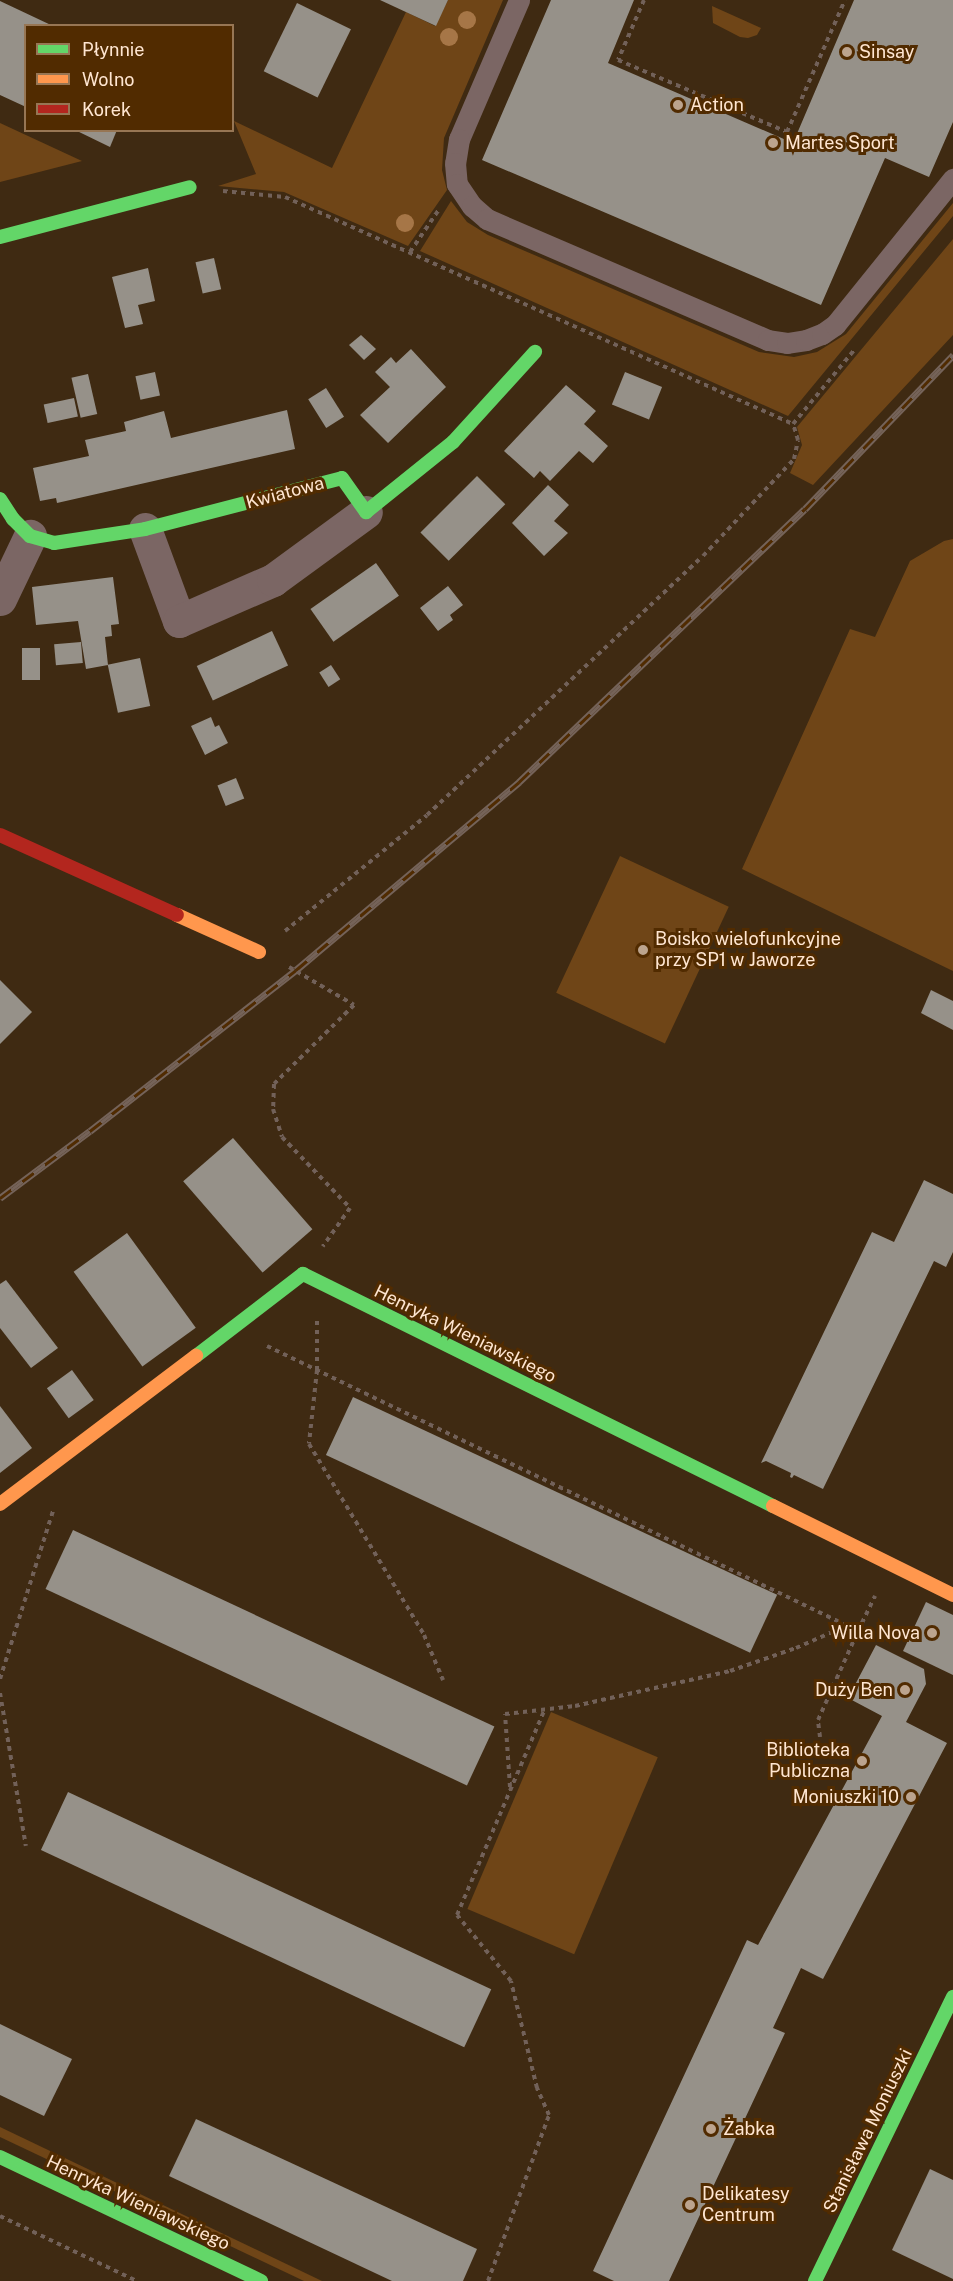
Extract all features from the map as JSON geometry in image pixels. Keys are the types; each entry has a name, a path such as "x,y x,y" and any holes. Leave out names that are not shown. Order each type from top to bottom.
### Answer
{"street":[{"path":"0,237 190,187"},
{"path":"145,529 179,621 273,579 366,512 453,442 536,352"},
{"name":"Kwiatowa","path":"30,536 54,543 145,529 342,478 366,512"},
{"path":"0,499 13,519 30,536 0,599"},
{"path":"0,835 258,952"},
{"path":"0,1504 303,1274"},
{"name":"Henryka Wieniawskiego","path":"303,1274 953,1595"},
{"name":"Stanisława Moniuszki","path":"815,2281 953,1997"},
{"name":"Henryka Wieniawskiego","path":"0,2157 261,2281"}],"lane":[{"path":"519,0 459,139 455,163 457,184 472,207 487,219 768,340 788,343 822,334 835,325 953,178"}],"path":[{"path":"644,0 618,60 788,132 844,0"},
{"path":"410,252 457,184"},
{"path":"303,1274 351,1208 282,1137 273,1109 274,1084 354,1005 258,952 428,815 703,556 794,459 798,440 793,424"},
{"path":"317,1281 317,1370 309,1444 424,1635 443,1680"},
{"path":"232,1329 858,1631"},
{"path":"0,1679 56,1504"},
{"path":"820,1737 818,1720 891,1564"},
{"path":"510,1790 505,1714 575,1706 730,1671 796,1648 846,1626"},
{"path":"0,1694 26,1846"},
{"path":"488,2281 549,2115 537,2088 511,1981 457,1915 544,1709"},
{"path":"0,2216 137,2281"}],"shaded area":[{"path":"448,0 503,0 444,138 442,170 447,190 408,246 284,192 218,186 256,174 234,121 332,168 406,12 435,26"},
{"path":"712,6 761,28 757,35 748,38 740,37 713,23"},
{"path":"0,123 82,161 0,182"},
{"path":"451,201 467,222 488,235 759,352 794,357 817,352 846,334 953,203 953,216 788,416 420,251"},
{"path":"953,239 953,335 813,485 790,473 802,445 797,427"},
{"path":"953,539 953,971 742,869 850,629 875,637 910,561 944,541"},
{"name":"Boisko wielofunkcyjne przy SP1 w Jaworze","path":"620,856 729,907 665,1044 556,993"},
{"path":"551,1712 658,1757 574,1954 467,1909"},
{"path":"0,2127 322,2281 304,2281 0,2137"}],"building":[{"path":"380,0 448,0 436,26"},
{"path":"551,0 634,0 608,63 793,143 854,0 953,0 953,122 929,177 885,158 821,305 482,160"},
{"path":"0,1 49,24 24,24 24,106 0,95"},
{"path":"297,3 351,29 318,98 264,71"},
{"path":"79,132 116,132 110,147"},
{"path":"214,258 221,289 203,293 195,262"},
{"path":"148,268 155,301 138,305 143,324 125,328 112,277"},
{"path":"361,335 376,349 364,360 349,345"},
{"path":"411,349 446,387 388,443 360,415 390,387 375,372 391,357 396,363"},
{"path":"155,372 160,395 140,400 135,376"},
{"path":"625,372 662,387 649,419 612,404"},
{"path":"88,374 97,414 81,418 71,378"},
{"path":"566,385 596,411 584,424 608,446 593,463 579,451 550,481 540,471 534,478 504,451"},
{"path":"326,388 344,417 326,428 308,399"},
{"path":"74,398 78,417 48,423 44,404"},
{"path":"287,410 295,449 57,503 56,498 40,501 33,468 89,456 85,440 126,431 124,422 164,411 171,438"},
{"path":"477,476 505,504 449,561 420,533"},
{"path":"548,485 569,505 554,521 568,533 544,556 512,523"},
{"path":"376,563 399,596 333,642 310,609"},
{"path":"113,577 119,624 111,625 112,636 105,637 108,665 86,669 78,621 36,625 32,587"},
{"path":"448,586 463,605 450,615 453,620 438,631 420,608"},
{"path":"272,631 288,665 213,701 197,666"},
{"path":"81,642 83,663 56,665 54,644"},
{"path":"22,648 40,648 40,680 22,680"},
{"path":"140,658 150,706 118,713 108,665"},
{"path":"331,665 340,679 329,687 319,673"},
{"path":"211,717 215,727 219,725 228,743 205,755 191,726"},
{"path":"236,778 244,798 226,806 217,785"},
{"path":"0,980 32,1012 0,1044"},
{"path":"931,990 953,1001 953,1030 921,1013"},
{"path":"233,1138 312,1229 263,1273 183,1181"},
{"path":"924,1180 953,1194 953,1252 946,1267 934,1261 823,1489 794,1475 792,1478 791,1473 766,1461 761,1463 872,1232 894,1242"},
{"path":"127,1233 196,1328 142,1366 74,1272"},
{"path":"6,1280 58,1348 31,1368 0,1328 0,1284"},
{"path":"72,1370 94,1400 69,1418 47,1388"},
{"path":"353,1397 777,1595 750,1653 326,1455"},
{"path":"0,1406 32,1448 0,1473"},
{"path":"73,1530 494,1727 467,1785 46,1589"},
{"name":"Willa Nova","path":"926,1602 953,1615 953,1675 903,1651"},
{"path":"876,1645 924,1669 926,1684 906,1722 947,1743 823,1979 801,1968 773,2028 785,2033 669,2281 614,2281 593,2271 747,1940 758,1945 882,1716 848,1698"},
{"path":"68,1792 491,1989 464,2047 41,1850"},
{"path":"0,2024 72,2059 44,2116 0,2095"},
{"path":"196,2119 477,2249 463,2281 392,2281 169,2176"},
{"path":"930,2169 953,2180 953,2279 892,2250"}],"railway":[{"path":"0,1198 90,1131 296,970 519,782 805,509 953,355"}],"traffic: fast":[{"path":"0,237 190,187"},
{"path":"0,499 13,519 30,536 54,543 145,529 342,478 366,512 453,442 535,352"},
{"path":"196,1356 303,1274 773,1506"},
{"path":"815,2281 953,1997"},
{"path":"0,2157 261,2281"}],"traffic: slow":[{"path":"177,915 259,952"},
{"path":"0,1504 196,1356"},
{"path":"773,1506 953,1595"}],"traffic: jam":[{"path":"0,835 177,915"}],"place":[{"name":"Sinsay","path":"847,52"},
{"name":"Action","path":"678,105"},
{"name":"Martes Sport","path":"773,143"},
{"name":"Boisko wielofunkcyjne przy SP1 w Jaworze","path":"643,950"},
{"name":"Willa Nova","path":"932,1633"},
{"name":"Duży Ben","path":"905,1690"},
{"name":"Biblioteka Publiczna","path":"862,1761"},
{"name":"Moniuszki 10","path":"911,1797"},
{"name":"Żabka","path":"711,2129"},
{"name":"Delikatesy Centrum","path":"690,2205"}]}
